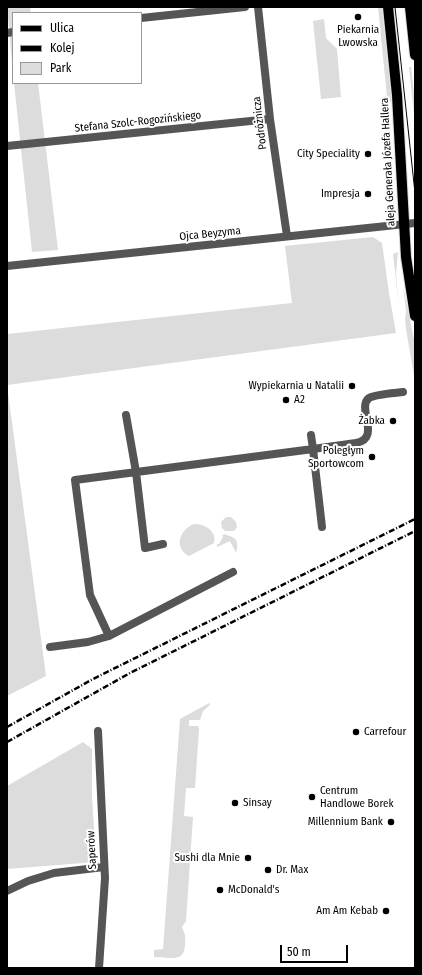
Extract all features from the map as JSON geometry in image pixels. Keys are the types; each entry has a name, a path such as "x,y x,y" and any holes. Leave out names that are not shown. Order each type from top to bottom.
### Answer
{"main road":[{"name":"aleja Generała Józefa Hallera","path":"388,7 397,95 406,263 415,316"},
{"path":"410,7 415,55"}],"street":[{"path":"142,18 246,7"},
{"name":"Podróżnicza","path":"258,7 270,119 287,236"},
{"name":"Stefana Szolc-Rogozińskiego","path":"7,146 270,119"},
{"name":"Ojca Beyzyma","path":"7,266 415,223"},
{"path":"109,636 90,595 76,480 356,443 363,441 368,432 365,406 367,400 373,396 403,392"},
{"path":"126,415 136,472 145,548 163,544"},
{"path":"311,435 322,527"},
{"path":"50,647 88,642 109,636 233,572"},
{"name":"Saperów","path":"98,731 105,878 98,968"},
{"path":"7,891 28,881 47,875 104,867"}],"green space":[{"path":"7,7 30,7 31,12 12,12 12,63"},
{"path":"378,7 382,7 391,94 391,101 388,106 386,102 387,97"},
{"path":"324,19 326,38 337,49 341,97 321,99 313,21"},
{"path":"409,67 411,67 415,103 415,124"},
{"path":"14,84 38,84 58,250 32,252"},
{"path":"389,165 392,195 385,186 384,166"},
{"path":"373,237 382,243 396,333 7,385 7,334 292,303 285,246"},
{"path":"398,252 396,274 399,307 393,254"},
{"path":"403,286 415,344 415,382 406,329 406,311"},
{"path":"7,385 46,676 7,696"},
{"path":"226,517 231,517 236,522 237,527 234,531 225,531 222,528 221,522"},
{"path":"194,524 202,525 209,529 214,535 214,543 189,556 184,553 181,548 180,539 185,530"},
{"path":"226,534 233,537 237,541 236,553 230,541 217,547 217,544 219,544 223,537 222,535"},
{"path":"209,703 210,705 203,711 200,720 189,720 189,726 198,726 199,729 195,788 186,788 184,816 193,817 186,921 182,927 185,935 184,951 182,955 174,958 154,957 154,950 163,949 180,719"},
{"path":"83,742 92,749 92,795 96,862 7,869 7,786"}],"tram line":[{"path":"395,7 415,193"}],"railway":[{"path":"7,727 93,679 415,519"},
{"path":"7,742 130,673 415,531"}],"place":[{"name":"Piekarnia Lwowska","path":"358,17"},
{"name":"City Speciality","path":"368,154"},
{"name":"Impresja","path":"368,194"},
{"name":"Wypiekarnia u Natalii","path":"352,386"},
{"name":"A2","path":"286,400"},
{"name":"Żabka","path":"393,421"},
{"name":"Poległym Sportowcom","path":"372,457"},
{"name":"Carrefour","path":"356,732"},
{"name":"Centrum Handlowe Borek","path":"312,797"},
{"name":"Sinsay","path":"235,803"},
{"name":"Millennium Bank","path":"391,822"},
{"name":"Sushi dla Mnie","path":"248,858"},
{"name":"Dr. Max","path":"268,870"},
{"name":"McDonald's","path":"220,890"},
{"name":"Am Am Kebab","path":"386,911"}]}
